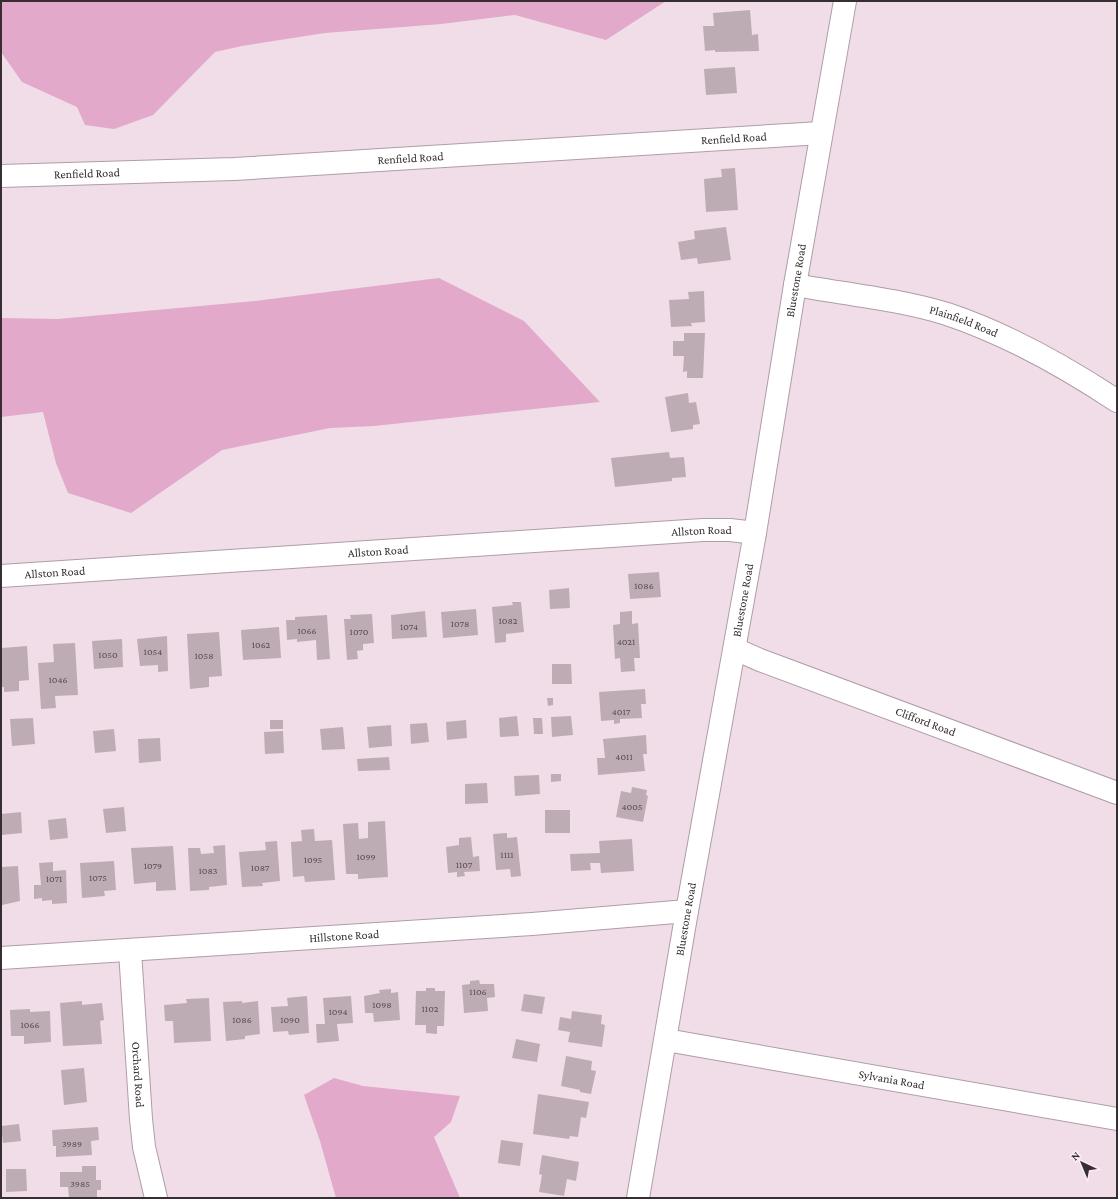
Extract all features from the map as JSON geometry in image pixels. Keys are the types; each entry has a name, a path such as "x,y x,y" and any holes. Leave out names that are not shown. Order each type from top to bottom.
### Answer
{"street":[{"name":"Bluestone Road","path":"638,1198 687,912 755,533 820,133 844,1"},
{"name":"Renfield Road","path":"1,176 234,169 820,133"},
{"name":"Plainfield Road","path":"795,284 903,304 945,314 970,322 1042,356 1117,401"},
{"name":"Allston Road","path":"1,576 703,530 730,530 755,533"},
{"name":"Clifford Road","path":"734,649 1117,793"},
{"name":"Hillstone Road","path":"1,958 532,924 687,912"},
{"name":"Orchard Road","path":"130,950 141,1119 144,1147 156,1198"},
{"name":"Sylvania Road","path":"666,1040 1117,1119"}],"shaded area":[{"path":"1,1 666,1 606,40 515,15 441,24 325,33 242,46 215,52 153,115 114,129 85,125 77,107 22,82 1,52"},
{"path":"439,278 524,321 600,402 374,426 330,428 222,450 131,513 68,493 56,463 43,412 1,417 1,318 58,319 255,301"},
{"path":"334,1078 363,1086 460,1096 451,1122 434,1137 460,1198 336,1198 320,1141 304,1095"}],"building":[{"path":"750,10 752,35 758,34 759,51 705,51 703,26 714,26 713,13"},
{"path":"735,67 737,93 706,95 704,69"},
{"path":"735,168 738,210 706,212 704,179 722,177 721,169"},
{"path":"726,227 731,260 698,264 697,258 681,260 678,242 695,239 694,231"},
{"path":"704,291 705,322 691,323 692,326 671,327 669,300 689,299 688,292"},
{"path":"684,333 705,333 703,378 687,378 687,371 683,372 684,356 673,356 673,341 684,341"},
{"path":"688,393 689,403 696,402 700,424 693,425 693,429 671,432 665,397"},
{"path":"669,452 670,458 684,457 686,477 672,478 672,481 615,487 611,458"},
{"path":"659,572 661,597 630,599 628,574"},
{"path":"569,588 570,608 550,609 549,590"},
{"path":"512,602 521,602 524,632 506,634 506,642 495,643 492,607 513,605"},
{"path":"476,609 478,635 443,638 441,612"},
{"path":"425,611 427,637 392,639 391,615"},
{"path":"632,611 632,624 638,623 640,658 634,658 635,671 621,672 620,658 615,659 613,625 620,624 620,612"},
{"path":"372,614 374,643 363,644 363,650 357,651 358,659 347,660 344,619 351,619 350,615"},
{"path":"327,615 330,659 317,660 316,640 297,642 297,639 287,640 286,620 295,620 295,617"},
{"path":"279,627 281,658 243,660 241,630"},
{"path":"219,632 222,676 209,677 209,687 190,689 187,634"},
{"path":"167,636 168,671 158,672 158,665 140,666 137,639"},
{"path":"122,639 123,667 94,669 92,641"},
{"path":"75,643 78,695 55,696 56,708 41,709 38,663 54,662 53,644"},
{"path":"27,646 29,680 19,681 19,691 4,692 4,687 1,687 2,648"},
{"path":"552,664 571,664 572,684 552,684"},
{"path":"645,689 646,704 641,704 642,718 620,719 620,723 614,724 614,720 601,721 599,692"},
{"path":"547,698 553,698 553,705 548,706"},
{"path":"517,716 519,736 500,737 499,718"},
{"path":"571,716 573,735 552,737 551,717"},
{"path":"33,718 35,744 12,746 10,719"},
{"path":"533,718 542,718 543,734 534,734"},
{"path":"270,720 283,720 283,729 270,729"},
{"path":"466,720 467,738 447,740 446,722"},
{"path":"427,723 429,742 411,744 410,724"},
{"path":"391,725 392,746 369,748 367,727"},
{"path":"343,727 345,749 322,750 320,729"},
{"path":"114,729 116,751 95,753 93,731"},
{"path":"283,731 284,753 265,754 264,732"},
{"path":"646,735 647,754 643,754 645,771 598,775 597,758 605,758 603,739"},
{"path":"160,738 161,761 139,763 138,739"},
{"path":"389,757 390,770 358,771 357,759"},
{"path":"551,774 561,774 561,781 551,782"},
{"path":"539,775 540,794 515,796 514,776"},
{"path":"487,783 488,803 465,804 465,784"},
{"path":"632,787 647,790 646,795 648,796 643,822 616,817 621,791 631,793"},
{"path":"124,807 126,831 106,833 103,809"},
{"path":"545,810 570,810 570,833 545,833"},
{"path":"21,812 22,833 1,835 1,814"},
{"path":"66,818 68,838 50,840 48,820"},
{"path":"385,821 388,877 358,879 358,874 346,874 343,824 358,823 359,839 368,838 368,822"},
{"path":"314,829 315,841 332,840 335,880 305,882 304,876 293,877 291,842 302,841 301,830"},
{"path":"507,833 507,838 517,837 521,876 511,877 510,869 496,870 493,834"},
{"path":"471,837 473,857 479,856 480,871 464,872 465,876 457,877 457,872 448,873 446,847 459,845 459,838"},
{"path":"632,839 634,871 601,873 600,863 590,863 591,870 571,871 570,854 600,853 599,841"},
{"path":"277,841 280,881 262,883 263,886 242,887 239,852 266,850 265,842"},
{"path":"225,845 227,885 209,887 209,890 190,891 188,848 200,848 201,854 214,853 213,846"},
{"path":"173,846 176,890 156,891 156,882 134,884 131,848"},
{"path":"114,861 116,890 104,891 105,896 82,898 80,863"},
{"path":"53,862 53,871 66,870 67,903 52,904 52,900 42,901 42,898 34,899 34,885 41,885 39,863"},
{"path":"18,866 20,901 2,905 1,867"},
{"path":"479,980 480,984 494,984 495,997 487,998 488,1011 464,1013 462,985 470,984 470,981"},
{"path":"426,988 435,988 435,991 445,991 444,1026 437,1026 437,1034 426,1033 426,1025 415,1025 416,991 426,991"},
{"path":"391,989 391,993 398,992 400,1020 374,1022 373,1013 365,1013 364,996 380,993 379,990"},
{"path":"524,994 545,997 542,1014 521,1011"},
{"path":"307,996 309,1033 289,1035 288,1031 273,1032 271,1007 288,1006 287,998"},
{"path":"351,996 353,1023 337,1024 339,1041 317,1043 316,1024 325,1024 323,998"},
{"path":"209,998 211,1041 174,1043 173,1021 165,1021 164,1005 187,1003 186,999"},
{"path":"82,1001 82,1005 102,1003 104,1020 100,1021 102,1044 63,1046 60,1003"},
{"path":"242,1001 242,1003 258,1001 260,1034 245,1036 245,1039 226,1041 223,1002"},
{"path":"30,1009 30,1012 50,1011 51,1042 24,1044 24,1036 11,1036 10,1010"},
{"path":"572,1011 602,1015 601,1024 605,1025 602,1047 568,1042 570,1032 558,1030 560,1017 571,1019"},
{"path":"516,1039 540,1044 537,1062 512,1058"},
{"path":"566,1056 592,1061 591,1070 596,1071 591,1094 561,1086"},
{"path":"84,1068 87,1102 64,1105 61,1070"},
{"path":"538,1094 589,1102 586,1118 581,1117 578,1137 570,1136 569,1139 533,1134"},
{"path":"19,1124 21,1141 3,1143 1,1126"},
{"path":"98,1127 99,1140 91,1141 92,1155 56,1157 56,1146 53,1146 52,1130"},
{"path":"501,1140 523,1143 520,1166 498,1163"},
{"path":"542,1155 579,1162 576,1181 567,1179 564,1196 539,1192 542,1175 539,1174"},
{"path":"82,1166 96,1166 96,1180 101,1180 101,1190 97,1190 97,1197 69,1198 68,1187 60,1187 60,1172 82,1172"},
{"path":"6,1169 26,1169 27,1191 6,1192"}]}
